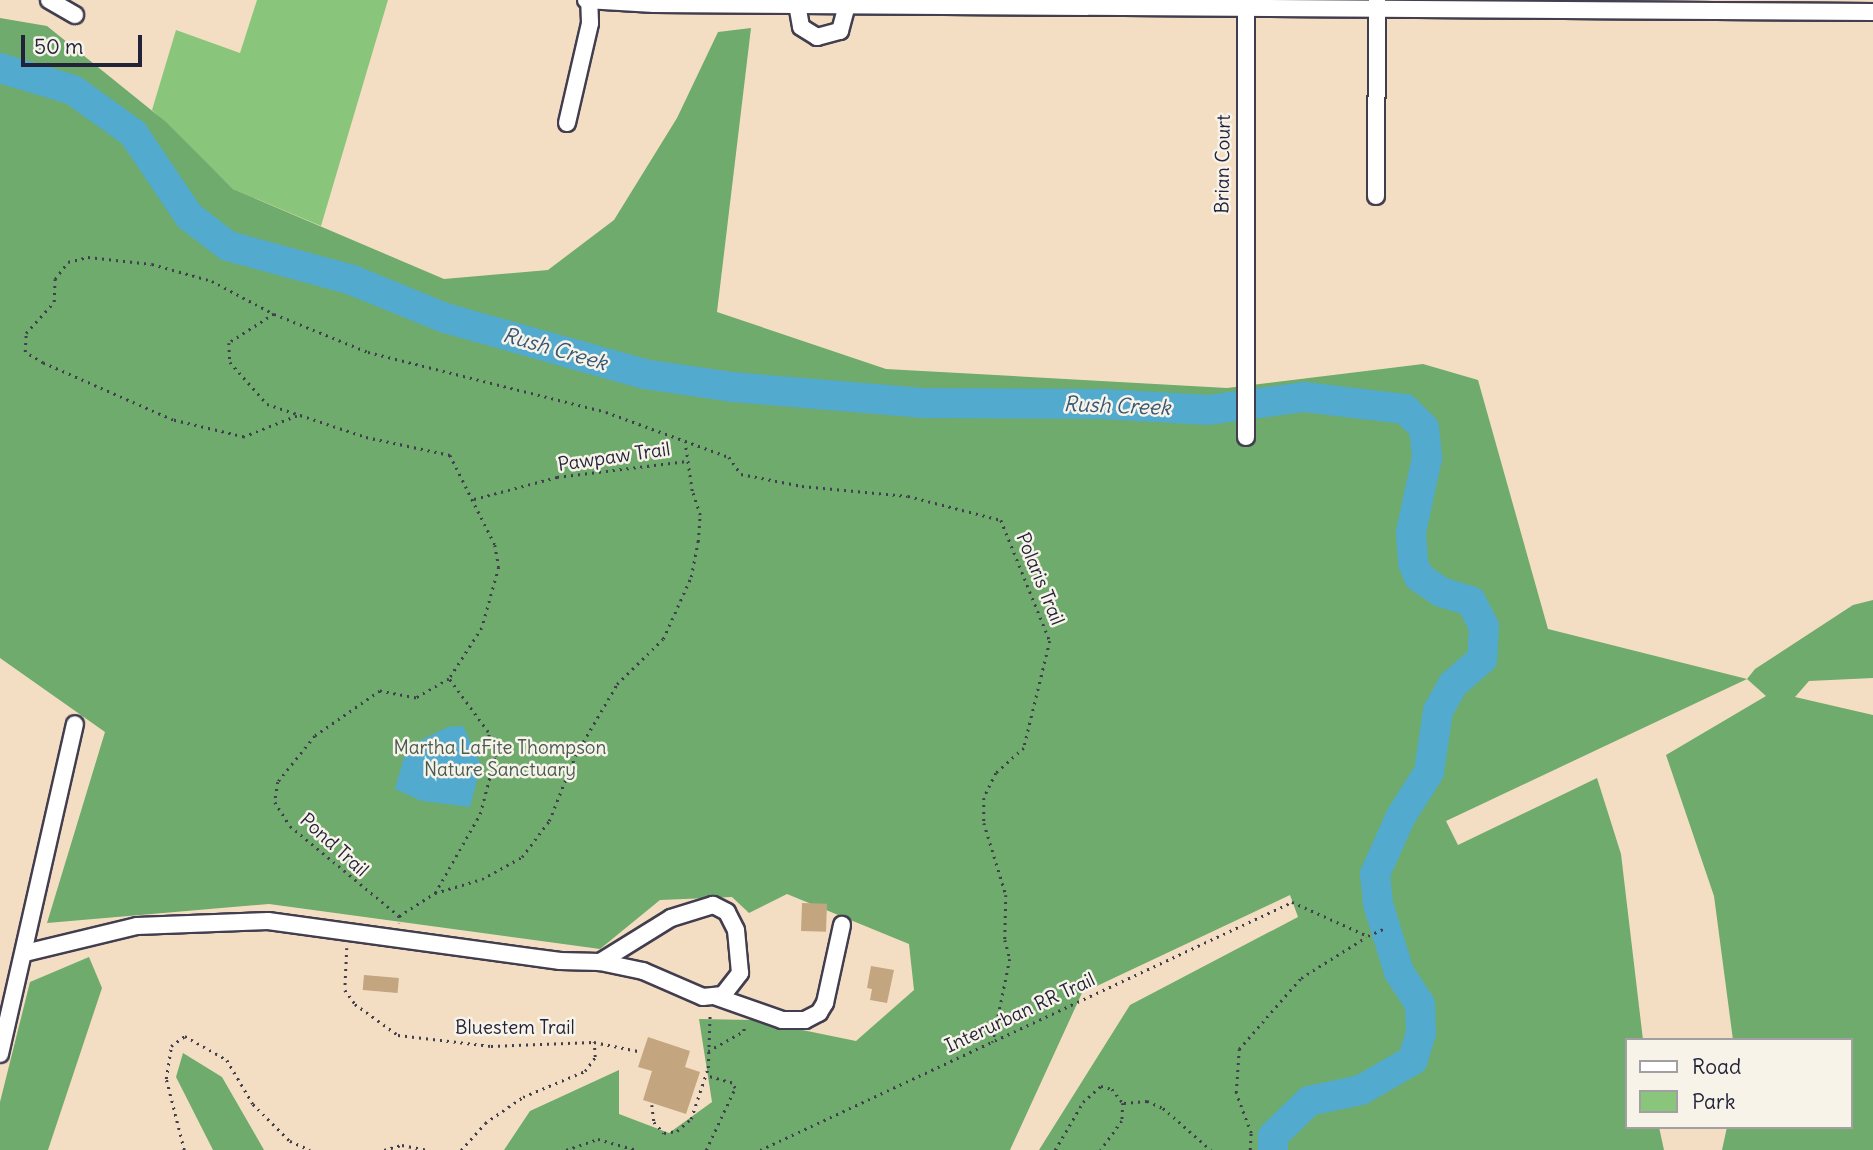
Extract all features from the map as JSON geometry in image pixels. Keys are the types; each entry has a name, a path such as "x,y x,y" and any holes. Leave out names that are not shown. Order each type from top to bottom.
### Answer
{"street":[{"path":"49,0 75,15"},
{"path":"567,123 590,23 587,0 847,5 1246,7 1378,4 1796,7 1873,12"},
{"path":"797,4 800,26 817,37 840,31 847,5"},
{"path":"1376,196 1378,4"},
{"name":"Brian Court","path":"1246,7 1242,322 1246,437"},
{"path":"0,1054 75,724"},
{"path":"600,962 671,918 713,905 727,912 736,930 740,973 723,995 711,996"},
{"path":"25,953 137,926 199,921 268,921 401,937 560,961 600,962 643,971 782,1020 806,1020 819,1013 825,1003 842,925"}],"path":[{"name":"Pawpaw Trail","path":"296,416 244,437 206,430 90,386 25,352 26,333 54,302 55,279 68,262 88,257 152,264 212,281 274,314 368,352 606,412 685,441 687,461 557,477 493,497 473,499"},
{"path":"274,314 229,343 230,362 267,404 296,416 450,455 473,499"},
{"name":"Polaris Trail","path":"685,441 729,457 741,474 802,486 908,496 1001,520 1050,640 1024,748 996,773 984,798 984,823 1006,895 1005,940 1010,960 993,1042"},
{"path":"401,937 399,916 435,893 482,879 522,857 549,821 576,754 617,684 663,639 691,577 698,542 700,515 687,461"},
{"name":"Pond Trail","path":"399,916 289,826 275,802 278,782 315,736 380,691 416,698 449,679 482,628 499,567 495,545 473,499"},
{"path":"435,893 480,814 495,757 488,732 449,679"},
{"name":"Interurban RR Trail","path":"760,1150 1292,902 1368,936"},
{"path":"1250,1150 1251,1133 1236,1093 1239,1049 1301,978 1383,929"},
{"name":"Bluestem Trail","path":"349,930 345,990 355,1004 398,1035 491,1046 594,1042 638,1051"},
{"path":"652,1105 656,1127 664,1133 677,1131 691,1119 707,1076 711,996"},
{"path":"708,1051 744,1031 741,1021 735,1019"},
{"path":"184,1150 166,1079 171,1046 185,1036 228,1060 253,1104 290,1141 310,1150"},
{"name":"Bluestem Trail","path":"461,1150 485,1123 523,1097 585,1071 595,1058 594,1042"},
{"path":"706,1150 735,1088 732,1083 707,1076"},
{"path":"1055,1150 1092,1091 1101,1086 1112,1089 1123,1103 1122,1121 1101,1150"},
{"path":"1123,1103 1147,1101 1163,1108 1211,1150"},
{"path":"566,1150 598,1139 636,1150"},
{"path":"384,1150 402,1145 427,1150"}],"green space":[{"path":"257,0 388,0 321,226 233,189 152,110 176,30 240,53"},
{"name":"Martha LaFite Thompson Nature Sanctuary","path":"0,18 47,26 166,122 233,189 444,279 548,270 614,220 677,118 718,32 751,28 717,312 886,369 1227,388 1423,364 1478,380 1548,629 1747,679 1446,821 1458,845 1597,778 1621,854 1643,1038 1624,1038 1624,1129 1659,1129 1664,1150 1039,1150 1130,1005 1298,917 1290,895 1082,993 1010,1150 504,1150 530,1111 619,1070 619,1114 669,1133 712,1102 699,1019 754,1020 856,1041 914,990 909,944 787,894 749,913 732,897 660,900 600,949 269,904 47,923 105,732 0,658"},
{"path":"1873,600 1873,678 1809,681 1795,697 1873,715 1873,1150 1722,1150 1727,1129 1852,1129 1852,1038 1733,1038 1714,896 1666,755 1766,696 1747,679 1755,669 1853,605"},
{"path":"89,957 102,988 48,1150 0,1150 0,1102 30,982"},
{"path":"183,1053 222,1077 264,1150 213,1150 176,1077"}],"water":[{"path":"463,726 481,765 470,807 422,801 395,789 407,747 448,727"}],"building":[{"path":"802,903 827,904 826,932 801,931"},
{"path":"871,966 894,970 887,1003 870,1000 872,989 867,988"},
{"path":"364,975 399,978 398,993 363,990"},
{"path":"648,1037 690,1051 685,1067 700,1072 686,1114 643,1100 652,1071 638,1067"}],"waterway":[{"name":"Rush Creek","path":"0,68 73,90 133,133 189,216 228,246 352,280 445,318 644,374 732,387 923,403 1103,404 1208,410 1304,397 1405,409 1424,428 1427,458 1411,532 1413,563 1419,577 1441,592 1471,601 1484,626 1482,659 1453,684 1438,711 1429,772 1401,816 1375,874 1378,904 1399,972 1420,1004 1421,1033 1413,1060 1361,1090 1309,1101 1273,1136 1273,1150"}]}
